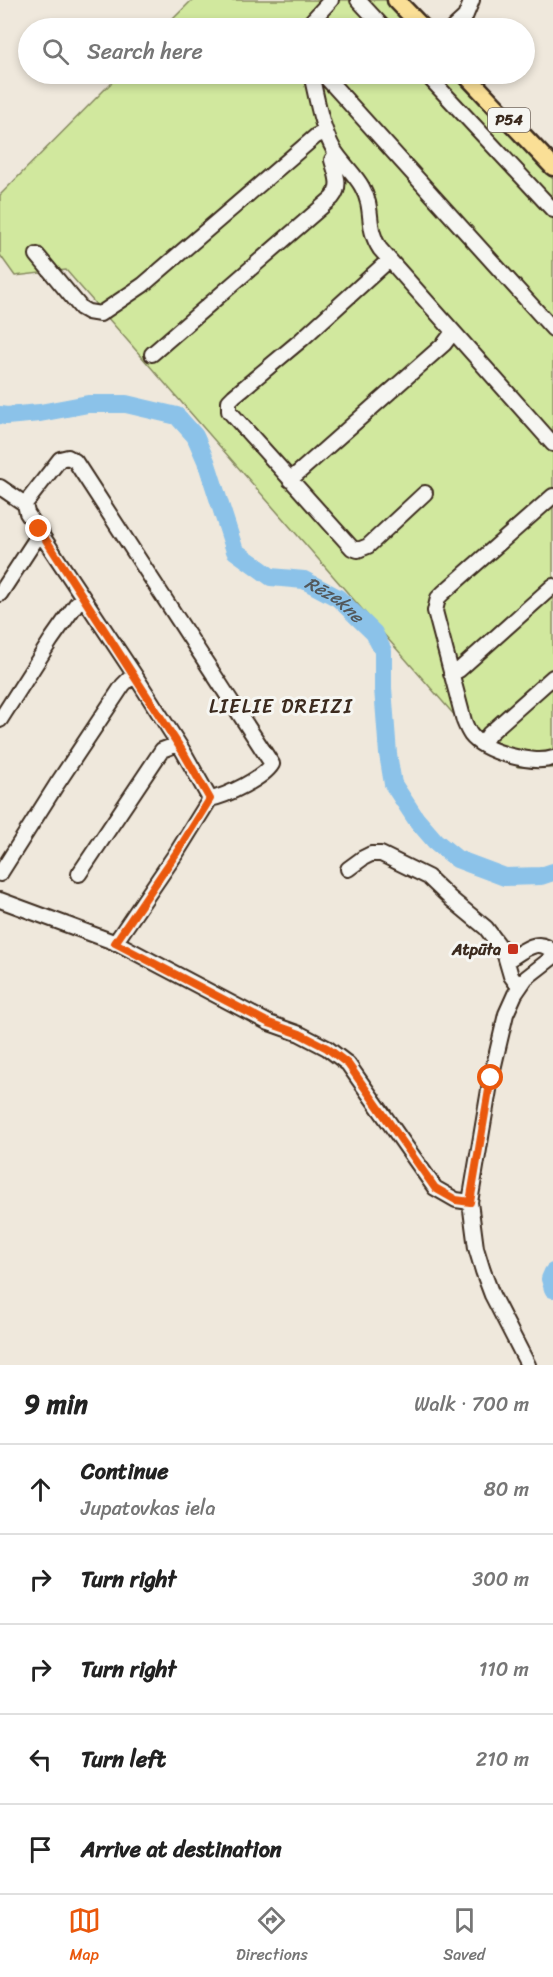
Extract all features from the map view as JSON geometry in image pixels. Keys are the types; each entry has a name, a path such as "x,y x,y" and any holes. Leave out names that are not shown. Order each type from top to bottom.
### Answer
{"main road":[{"path":"396,0 413,18"},
{"name":"P54","path":"474,84 553,167"}],"street":[{"path":"314,18 331,0"},
{"path":"358,0 375,18"},
{"path":"464,18 472,0"},
{"path":"314,84 326,132 336,153 362,187 371,211 369,224 374,239 389,260 553,444"},
{"path":"332,84 553,329"},
{"path":"435,84 553,210"},
{"path":"37,255 81,308 100,314 143,285 316,136 326,132"},
{"path":"152,354 332,198 338,189 332,160 336,153"},
{"path":"389,260 301,340 229,401 229,411 345,542 358,550 368,546 425,493"},
{"path":"290,480 444,344 453,332"},
{"path":"25,504 52,466 60,459 68,457 75,461 272,764 256,778 222,797 210,799 115,943"},
{"path":"0,487 25,504 27,513 134,674 210,799"},
{"path":"553,496 438,598 435,611 464,722 470,734 483,743 513,756 546,761 553,758"},
{"path":"0,594 36,539 42,534"},
{"path":"451,674 459,670 553,586"},
{"path":"0,720 51,640 84,598"},
{"path":"0,874 123,685 134,674"},
{"path":"483,743 489,734 553,676"},
{"path":"79,874 162,750 178,744"},
{"path":"348,869 371,854 381,854 428,877 451,900 486,928 504,952 511,976 519,987"},
{"path":"0,900 115,943 269,1023 300,1034 327,1048 348,1064 435,1188 456,1200 470,1202"},
{"path":"508,960 532,946 542,945 549,948 553,955 526,978 506,1014 491,1078 470,1202 476,1248 483,1271 492,1295 528,1365"}],"green space":[{"path":"192,0 386,0 403,18 174,18"},
{"path":"110,84 463,84 553,179 553,768 518,767 463,725 66,270 15,276 0,255 0,195"}],"waterway":[{"name":"Rēzekne","path":"0,415 40,413 88,404 126,404 177,416 195,436 206,461 235,551 271,577 304,580 338,598 374,633 383,651 383,688 388,754 393,784 416,819 435,841 457,859 505,877 541,876 553,872"},
{"path":"553,1272 550,1279 553,1289"}],"place":[{"name":"Atpūta","path":"513,949"}],"district":[{"name":"LIELIE DREIZI","path":"281,706"}],"route":[{"path":"39,529 134,674 210,799 115,943 269,1023 300,1034 327,1048 348,1064 435,1188 456,1200 470,1202 491,1078"}]}
